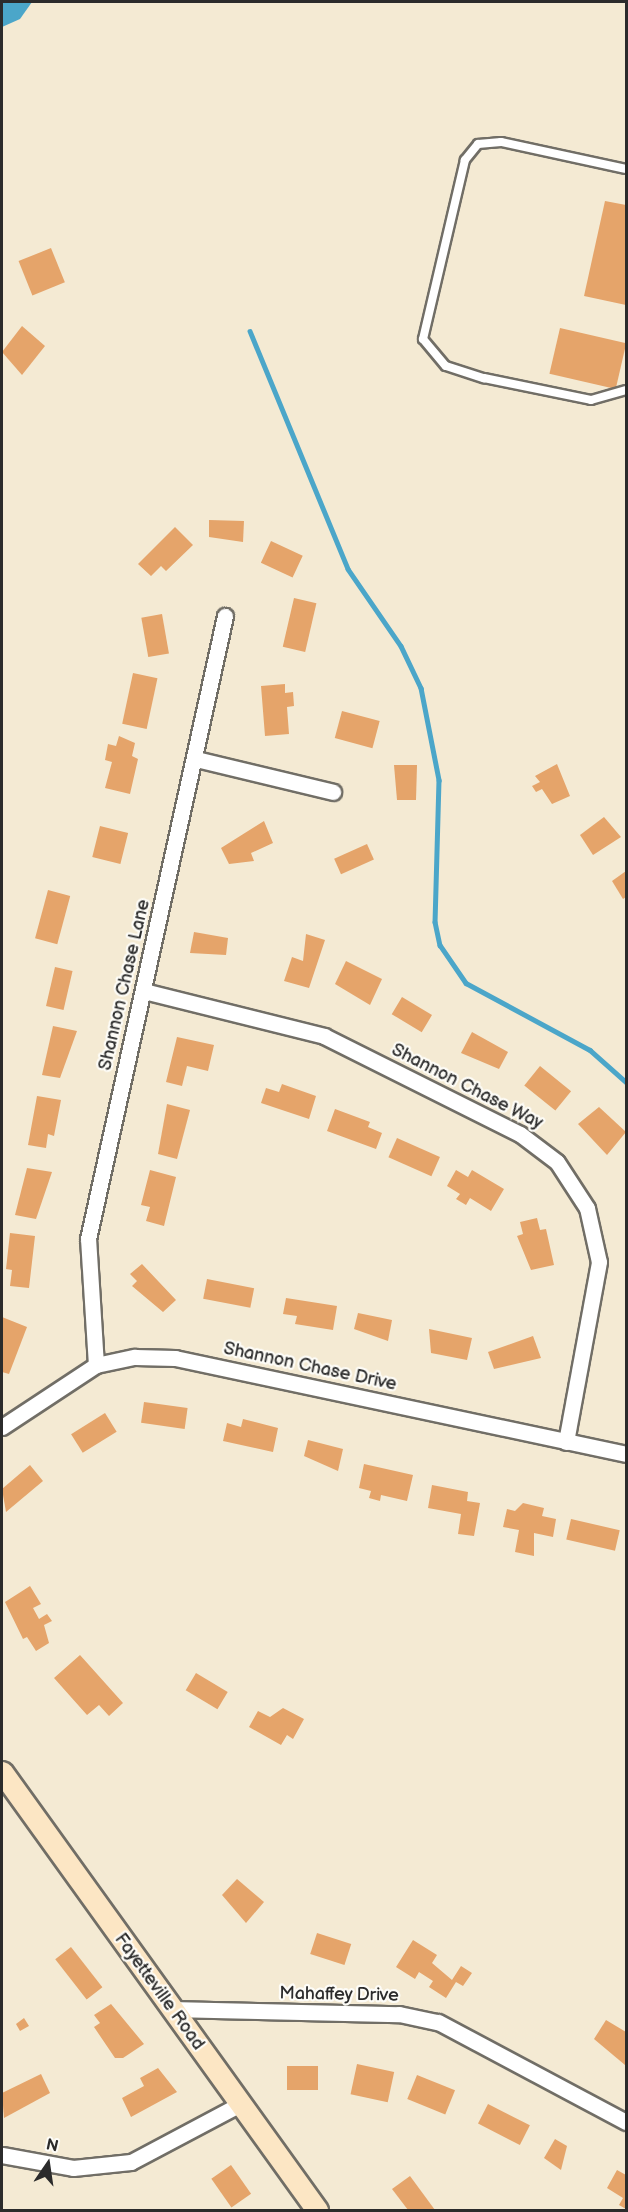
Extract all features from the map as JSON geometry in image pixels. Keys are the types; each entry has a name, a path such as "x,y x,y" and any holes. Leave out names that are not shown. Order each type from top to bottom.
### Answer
{"street":[{"name":"Shannon Chase Lane","path":"96,1365 88,1239 196,759 225,616"},
{"path":"196,759 333,792"},
{"name":"Shannon Chase Way","path":"144,991 324,1036 520,1134 557,1162 587,1208 599,1262 566,1442"},
{"name":"Shannon Chase Drive","path":"2,1427 96,1365 135,1357 175,1358 627,1454"},
{"name":"Fayetteville Road","path":"2,1772 317,2211"},
{"name":"Mahaffey Drive","path":"170,2009 399,2014 438,2022 627,2122"},
{"path":"2,2155 73,2168 131,2162 240,2104"}],"lane":[{"path":"627,169 501,142 478,144 465,160 423,339 446,366 484,378 591,400 627,390"}],"water":[{"path":"2,2 32,2 20,19 2,27"}],"building":[{"path":"605,201 626,205 626,305 584,296"},
{"path":"51,248 65,282 32,295 19,261"},
{"path":"22,326 45,346 22,375 2,352"},
{"path":"560,328 626,343 616,389 549,374"},
{"path":"209,520 244,521 243,542 209,537"},
{"path":"175,527 193,545 166,571 161,566 151,576 138,564"},
{"path":"271,541 303,556 293,578 261,563"},
{"path":"294,598 316,603 305,652 283,647"},
{"path":"162,614 169,653 148,657 141,618"},
{"path":"133,673 157,678 147,729 122,724"},
{"path":"285,684 285,693 293,692 294,706 287,707 289,734 265,736 261,686"},
{"path":"342,711 380,721 372,748 335,738"},
{"path":"119,736 135,743 132,756 138,759 130,794 105,788 112,762 105,760 108,744 116,746"},
{"path":"557,764 570,796 552,804 542,789 536,792 532,786 540,782 535,776"},
{"path":"394,765 417,765 416,800 397,800"},
{"path":"604,817 621,837 593,855 580,835"},
{"path":"264,821 273,843 251,853 254,861 229,864 221,848"},
{"path":"100,826 128,833 120,864 92,857"},
{"path":"367,844 374,860 341,874 334,859"},
{"path":"626,871 626,897 623,899 612,881"},
{"path":"48,890 70,896 57,944 35,938"},
{"path":"194,932 228,938 226,955 190,953"},
{"path":"306,934 325,940 309,988 284,981 292,957 303,961"},
{"path":"346,961 382,979 370,1005 335,984"},
{"path":"55,967 73,971 64,1010 46,1006"},
{"path":"402,997 432,1015 422,1032 392,1014"},
{"path":"53,1026 77,1031 60,1078 42,1075"},
{"path":"472,1032 508,1052 499,1069 461,1053"},
{"path":"177,1037 214,1045 208,1071 187,1066 182,1086 166,1082"},
{"path":"540,1066 571,1091 555,1111 524,1085"},
{"path":"282,1084 316,1096 309,1119 261,1103 266,1088 279,1092"},
{"path":"37,1096 61,1100 54,1136 48,1134 46,1148 28,1145"},
{"path":"167,1104 190,1110 177,1159 158,1154"},
{"path":"599,1107 626,1132 607,1155 578,1124"},
{"path":"335,1109 370,1122 368,1127 382,1133 376,1149 327,1131"},
{"path":"397,1138 440,1157 431,1176 388,1157"},
{"path":"27,1168 52,1172 36,1219 15,1215"},
{"path":"150,1170 176,1177 164,1226 146,1221 150,1207 141,1205"},
{"path":"456,1170 468,1177 472,1170 504,1189 491,1211 470,1198 466,1205 456,1199 460,1194 447,1186"},
{"path":"537,1218 540,1230 546,1229 554,1265 531,1270 517,1236 523,1234 520,1222"},
{"path":"10,1233 35,1236 29,1288 10,1286 12,1270 6,1269"},
{"path":"142,1264 176,1300 163,1312 132,1286 137,1281 130,1274"},
{"path":"207,1279 254,1288 250,1308 203,1299"},
{"path":"286,1298 337,1306 333,1330 295,1324 297,1316 283,1314"},
{"path":"358,1313 392,1320 388,1341 354,1329"},
{"path":"2,1317 27,1327 9,1374 2,1372"},
{"path":"429,1329 472,1338 467,1360 431,1353"},
{"path":"533,1336 541,1358 494,1369 488,1352"},
{"path":"144,1402 188,1408 185,1429 141,1423"},
{"path":"105,1413 117,1432 83,1453 71,1434"},
{"path":"243,1419 278,1428 273,1452 223,1441 227,1423 241,1427"},
{"path":"308,1440 343,1449 338,1471 304,1456"},
{"path":"364,1464 413,1475 407,1501 381,1495 380,1501 369,1498 371,1491 359,1488"},
{"path":"30,1465 43,1481 6,1512 2,1489"},
{"path":"432,1485 468,1492 467,1501 480,1503 474,1536 458,1534 461,1514 428,1508"},
{"path":"523,1503 544,1508 542,1516 556,1519 553,1537 534,1533 534,1556 515,1552 519,1530 503,1527 507,1509 515,1511"},
{"path":"571,1519 620,1530 615,1551 566,1539"},
{"path":"30,1586 41,1604 33,1608 39,1619 47,1614 52,1621 44,1625 49,1643 36,1651 27,1637 23,1639 5,1602"},
{"path":"80,1655 123,1703 109,1716 99,1705 87,1715 54,1678"},
{"path":"196,1673 228,1692 217,1709 186,1690"},
{"path":"283,1708 304,1719 293,1739 287,1735 281,1745 249,1727 258,1711 270,1717"},
{"path":"237,1879 264,1902 246,1923 222,1895"},
{"path":"317,1933 351,1944 344,1965 310,1954"},
{"path":"413,1940 437,1955 432,1963 452,1980 461,1966 472,1973 463,1986 456,1982 446,1998 429,1987 433,1981 419,1972 415,1979 396,1967"},
{"path":"71,1947 102,1987 87,2000 55,1959"},
{"path":"111,2004 144,2044 123,2058 115,2058 94,2027 100,2023 94,2015"},
{"path":"24,2018 29,2026 20,2031 16,2024"},
{"path":"606,2020 626,2032 625,2065 594,2039"},
{"path":"357,2064 394,2072 388,2102 351,2094"},
{"path":"287,2066 318,2066 318,2090 287,2090"},
{"path":"158,2068 177,2092 131,2117 122,2098 144,2086 140,2078"},
{"path":"41,2074 50,2093 4,2118 2,2093"},
{"path":"417,2075 455,2090 445,2114 407,2099"},
{"path":"488,2104 530,2125 520,2145 478,2124"},
{"path":"555,2139 567,2146 561,2170 544,2158"},
{"path":"231,2165 251,2194 231,2207 211,2179"},
{"path":"617,2170 626,2175 626,2209 619,2205 623,2198 607,2188"},
{"path":"410,2176 435,2210 408,2210 392,2189"}],"waterway":[{"path":"250,331 348,569 401,646 421,688 439,780 435,922 440,945 466,983 590,1050 626,1082"}]}
